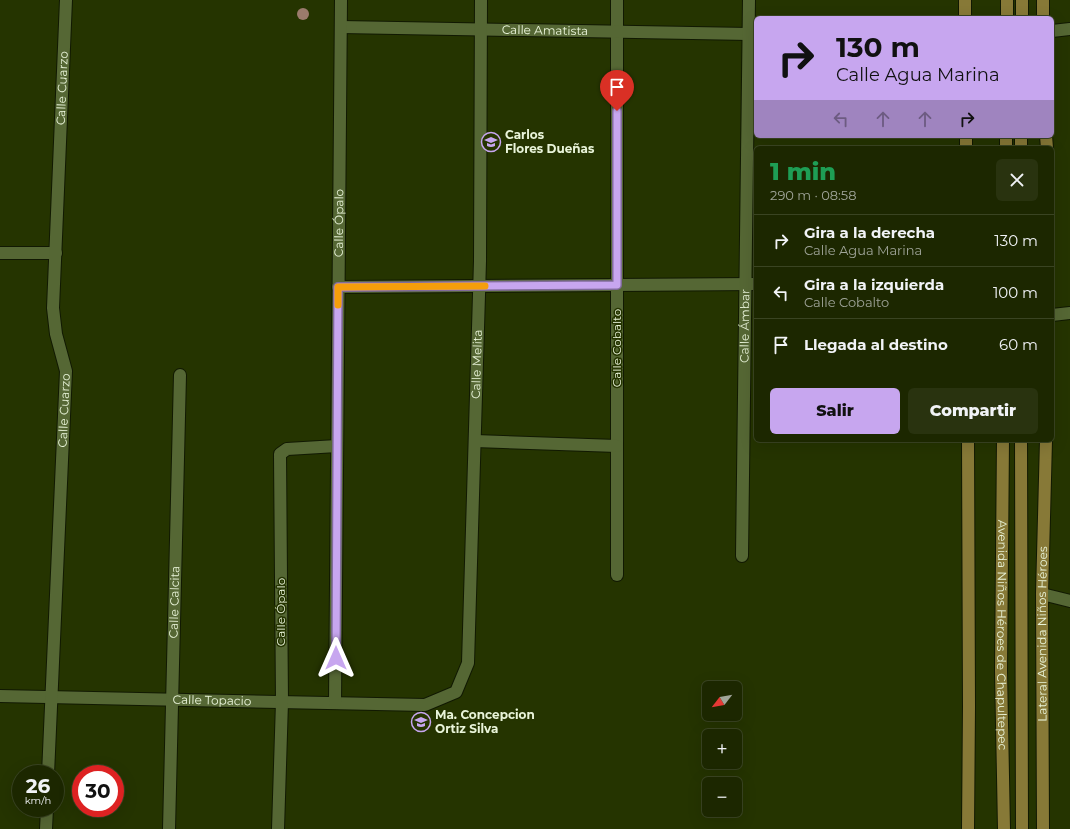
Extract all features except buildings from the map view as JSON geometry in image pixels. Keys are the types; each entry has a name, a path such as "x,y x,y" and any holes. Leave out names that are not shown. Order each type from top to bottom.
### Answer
{"street":[{"name":"Calle Cuarzo","path":"48,765 66,371 56,334 53,308 66,0"},
{"name":"Calle Ópalo","path":"335,703 341,0"},
{"name":"Calle Melita","path":"425,705 456,692 468,663 479,286 481,0"},
{"name":"Calle Cobalto","path":"617,0 617,575"},
{"name":"Calle Ámbar","path":"742,556 751,284 749,0"},
{"path":"965,0 966,16"},
{"path":"1006,16 1007,0"},
{"path":"1022,0 1022,16"},
{"path":"1043,0 1043,16"},
{"name":"Calle Amatista","path":"341,27 749,34"},
{"path":"1054,31 1070,29"},
{"path":"0,253 56,253"},
{"path":"338,287 751,284"},
{"path":"1054,315 1070,313"},
{"name":"Calle Calcita","path":"169,829 180,375"},
{"path":"474,441 617,446"},
{"path":"968,442 968,829"},
{"name":"Avenida Niños Héroes de Chapultepec","path":"1003,442 1001,671 1004,829"},
{"name":"Avenida Niños Héroes de Chapultepec","path":"1021,442 1022,829"},
{"name":"Lateral Avenida Niños Héroes","path":"1044,829 1042,594 1046,442"},
{"name":"Calle Ópalo","path":"278,829 282,702 280,454 287,449 337,446"},
{"path":"1042,594 1070,601"},
{"name":"Calle Topacio","path":"0,696 425,705"},
{"path":"46,829 47,817"}],"slow traffic":[{"path":"338,305 338,287 485,286"}],"place":[{"name":"Carlos Flores Dueñas","path":"491,142"},
{"name":"Ma. Concepcion Ortiz Silva","path":"421,722"}],"route":[{"path":"336,658 338,287 617,285 617,111"}]}
